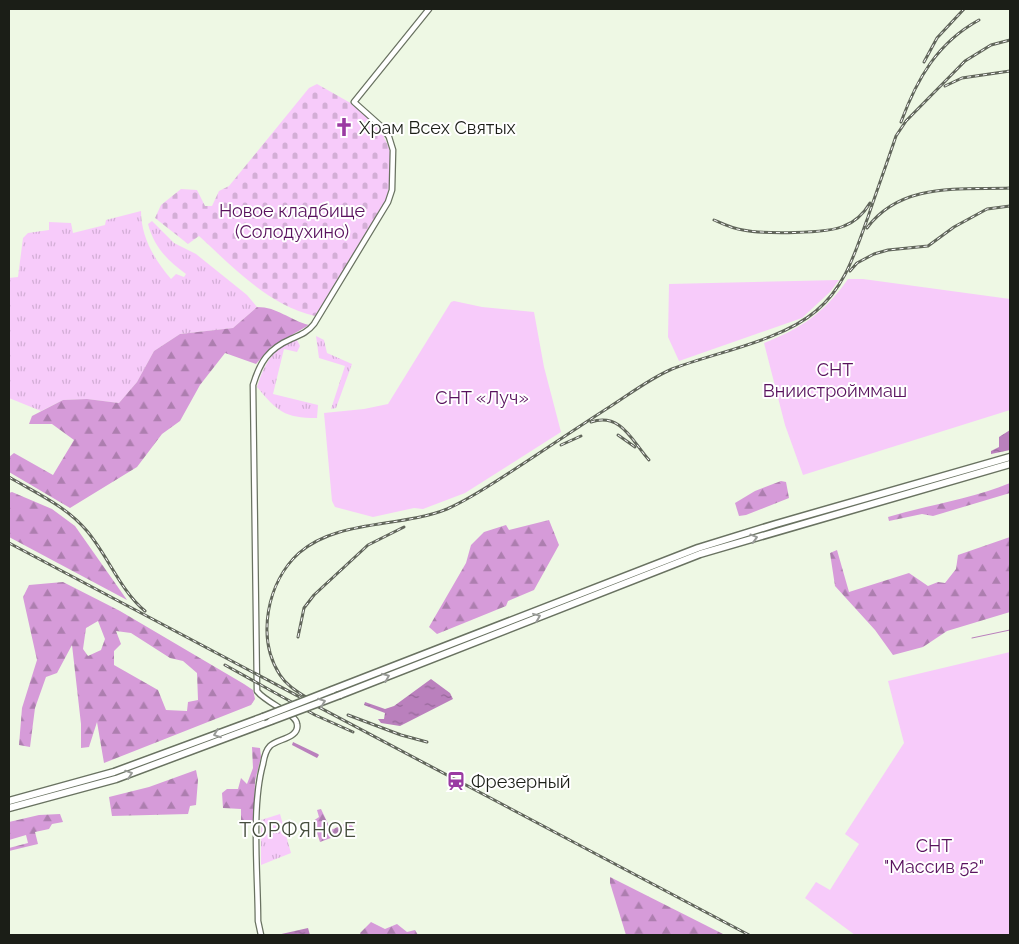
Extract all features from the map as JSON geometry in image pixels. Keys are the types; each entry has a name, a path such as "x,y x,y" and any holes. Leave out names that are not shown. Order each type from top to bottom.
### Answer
{"highway":[{"path":"9,801 114,772 263,717 698,548 1010,457"},
{"path":"9,808 116,779 340,695 700,554 1010,464"}],"street":[{"path":"261,935 258,921 258,782 268,748 280,739 292,736 298,723 293,715 270,704 257,691 252,392 257,373 272,349 309,330 388,202 392,190 393,150 389,137 382,127 354,102 429,9"}],"green space":[{"name":"Новое кладбище (Солодухино)","path":"317,84 354,105 385,135 384,138 390,152 391,168 386,201 315,316 282,304 252,284 199,236 188,244 155,218 161,205 181,189 197,190 205,206 212,206 219,191 229,186 309,88"},
{"path":"141,211 146,239 159,264 171,279 176,274 184,277 186,274 168,259 154,240 148,224 152,221 174,243 196,254 247,295 257,307 233,328 180,334 154,351 137,382 119,403 87,399 63,400 41,411 9,398 9,278 18,277 23,238 28,233 49,230 49,222 71,223 73,233 105,225 106,220"},
{"name":"СНТ Вниистройммаш","path":"848,279 863,279 1010,299 1010,410 803,475 785,425 764,343 790,331 811,318 830,301"},
{"path":"839,280 830,292 802,318 679,361 668,337 669,284"},
{"name":"СНТ «Луч»","path":"451,302 482,307 534,312 544,367 561,432 465,493 423,509 414,508 373,517 335,507 332,501 324,413 364,409 388,404"},
{"path":"257,307 277,311 309,325 271,347 256,364 225,353 200,385 180,421 162,434 137,467 70,508 9,472 9,457 14,453 53,475 74,440 52,424 29,424 32,416 63,400 87,399 119,403 137,382 154,351 180,334 233,328"},
{"path":"302,335 297,340 300,346 297,352 284,349 273,394 318,405 317,418 297,417 282,412 257,387 264,368 272,355 284,345"},
{"path":"316,336 324,340 327,353 352,364 336,408 331,409 345,366 319,358"},
{"path":"781,481 786,482 789,498 739,516 735,503 755,491"},
{"path":"1010,483 1010,493 933,516 922,514 889,521 888,517 995,489"},
{"path":"12,492 52,509 75,526 127,600 9,537 9,493"},
{"path":"549,520 559,545 534,590 508,601 506,606 437,634 429,627 466,563 471,545 484,532 506,525 509,530"},
{"path":"1010,537 1010,612 947,631 923,647 893,655 875,630 835,586 830,553 837,550 849,592 909,573 928,586 938,582 945,583 956,569 958,555"},
{"path":"63,582 120,611 244,684 253,690 255,699 251,705 104,763 97,722 89,747 81,748 81,724 72,645 57,673 46,677 35,708 30,747 19,745 22,708 37,660 23,597 29,585","holes":["98,621 105,639 101,650 88,656 83,649 86,628","116,631 131,633 170,658 183,661 197,673 198,700 188,702 187,711 166,710 158,690 114,665 114,651 121,644"]},
{"name":"СНТ \"Массив 52\"","path":"1010,652 1010,935 855,935 805,898 816,882 830,890 859,844 845,834 904,743 888,681"},
{"path":"252,747 260,748 261,757 255,781 254,821 241,820 241,809 223,808 222,793 227,789 238,789 241,778 247,784 253,768"},
{"path":"196,770 198,780 196,805 190,806 188,814 112,816 109,797 149,787"},
{"path":"321,809 331,830 349,822 355,829 320,842 313,821 319,817 317,810"},
{"path":"60,814 63,822 52,824 49,829 35,832 38,844 9,851 9,848 28,843 26,835 9,840 9,822 39,815"},
{"path":"280,814 291,853 261,865 261,820"},
{"path":"610,877 725,935 626,935 610,883"},
{"path":"371,922 385,929 397,924 407,932 415,930 418,935 361,935 360,933"}],"water":[{"path":"1010,430 1010,450 991,454 991,451 999,447 999,437"},
{"path":"431,679 450,693 453,699 400,726 381,723 378,719 384,719 385,713 364,705 365,702 385,709 394,706"},
{"path":"293,742 319,755 317,758 292,745"},
{"path":"308,928 310,935 277,935"}],"waterway":[{"path":"972,638 1010,630"}],"railway":[{"path":"924,62 937,38 964,9"},
{"path":"901,122 914,91 930,64 951,40 979,20"},
{"path":"309,699 289,686 280,675 268,644 268,611 273,595 279,579 299,553 315,542 332,534 370,525 429,515 456,505 489,486 656,377 689,363 767,338 802,321 816,311 835,291 854,256 896,136 906,121 965,61 991,45 1010,40"},
{"path":"945,86 962,78 1010,71"},
{"path":"867,228 881,213 897,203 914,196 952,189 1010,188"},
{"path":"714,220 736,229 752,231 779,233 824,231 836,229 852,222 862,214 870,203"},
{"path":"850,271 857,263 874,254 888,250 928,246 954,227 987,209 1010,206"},
{"path":"591,422 601,420 610,421 618,425 625,430 649,460"},
{"path":"618,435 635,447"},
{"path":"561,445 581,436"},
{"path":"9,477 50,501 79,522 94,541 128,593 145,611"},
{"path":"298,637 304,608 314,595 368,545 404,527"},
{"path":"9,543 749,935"},
{"path":"225,665 315,715 353,732"},
{"path":"348,715 401,735 427,742"}],"place":[{"name":"Храм Всех Святых","path":"344,127"},
{"name":"Фрезерный","path":"456,781"}],"district":[{"name":"ТОРФЯНОЕ","path":"298,830"}]}
